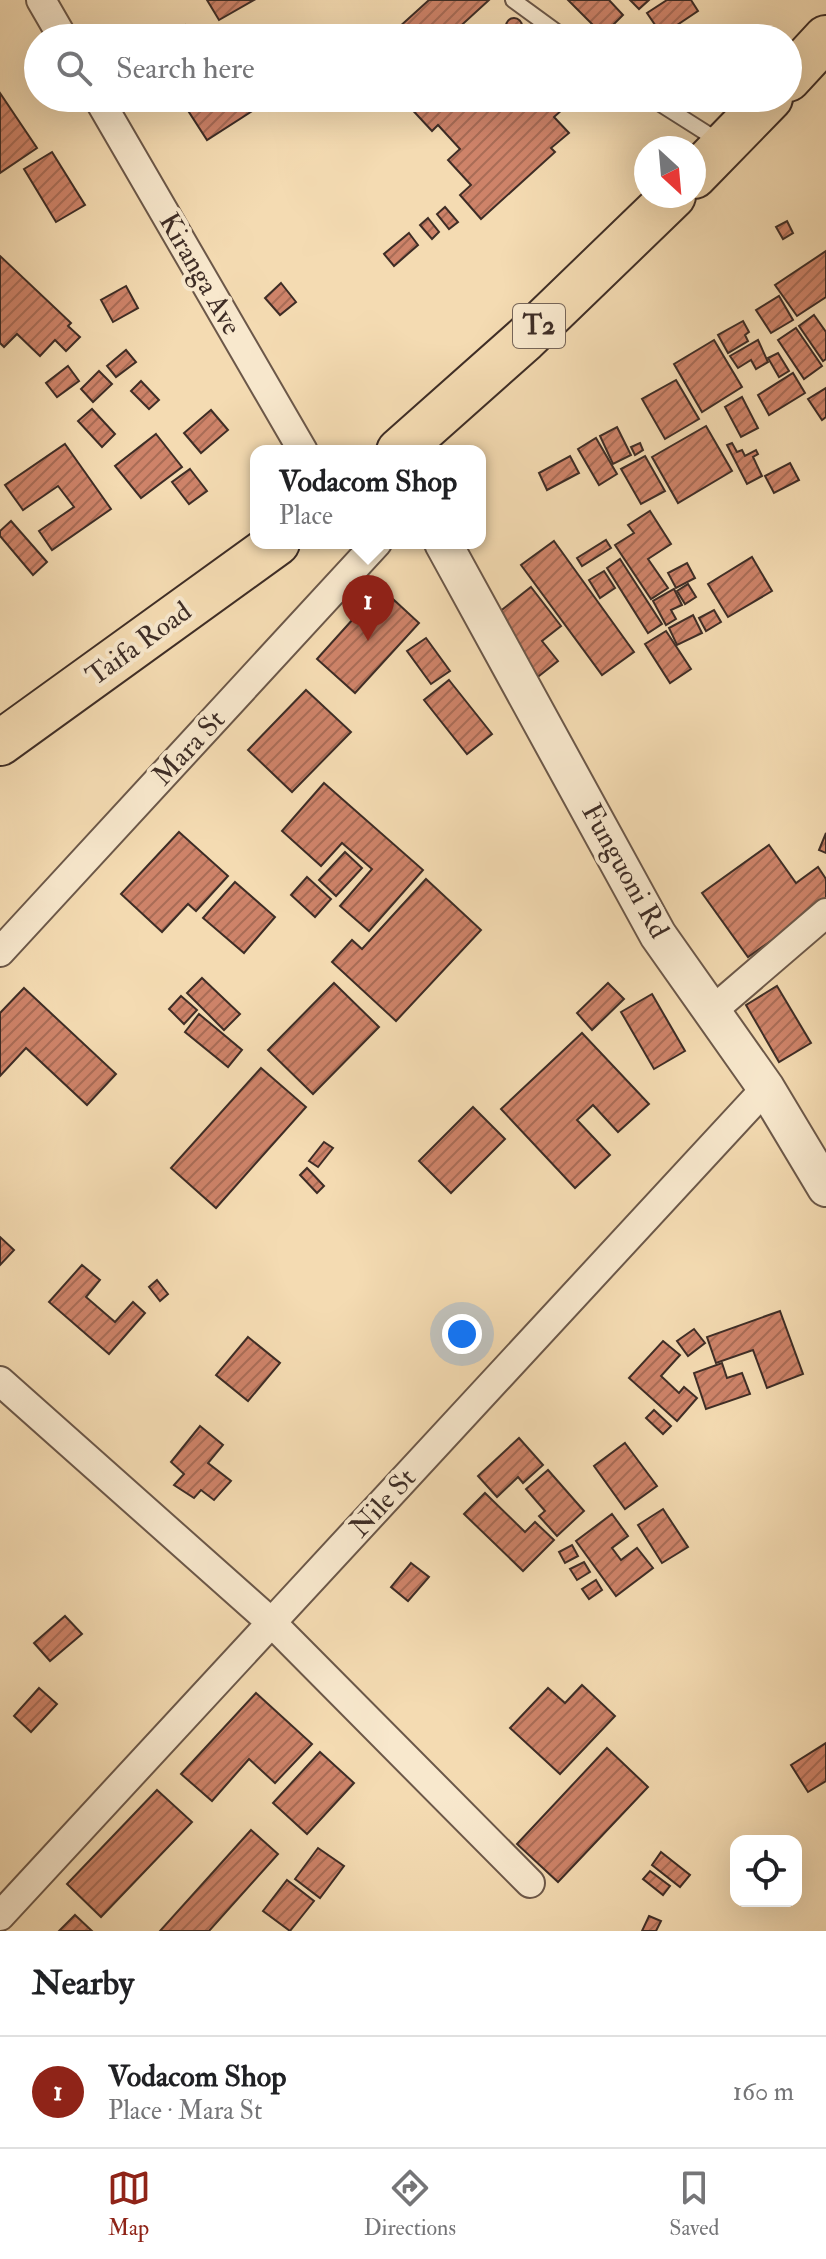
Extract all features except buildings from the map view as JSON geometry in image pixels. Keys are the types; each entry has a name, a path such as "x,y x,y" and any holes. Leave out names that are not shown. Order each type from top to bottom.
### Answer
{"highway":[{"path":"802,64 826,38"},
{"path":"706,164 757,112"},
{"name":"T2","path":"406,445 525,339 661,208"},
{"name":"Taifa Road","path":"0,743 269,549"}],"street":[{"path":"41,0 55,24"},
{"name":"Kiranga Ave","path":"106,112 300,445"},
{"name":"Mara St","path":"0,952 371,549"},
{"name":"Funguoni Rd","path":"446,549 658,935 766,1088 826,1188"},
{"path":"712,1011 826,913"},
{"name":"Nile St","path":"0,1916 766,1088"},
{"path":"0,1381 272,1623 530,1883"}],"lane":[{"path":"513,0 546,24"},
{"path":"673,112 726,145"}],"place":[{"name":"Vodacom Shop","path":"368,641"}]}
